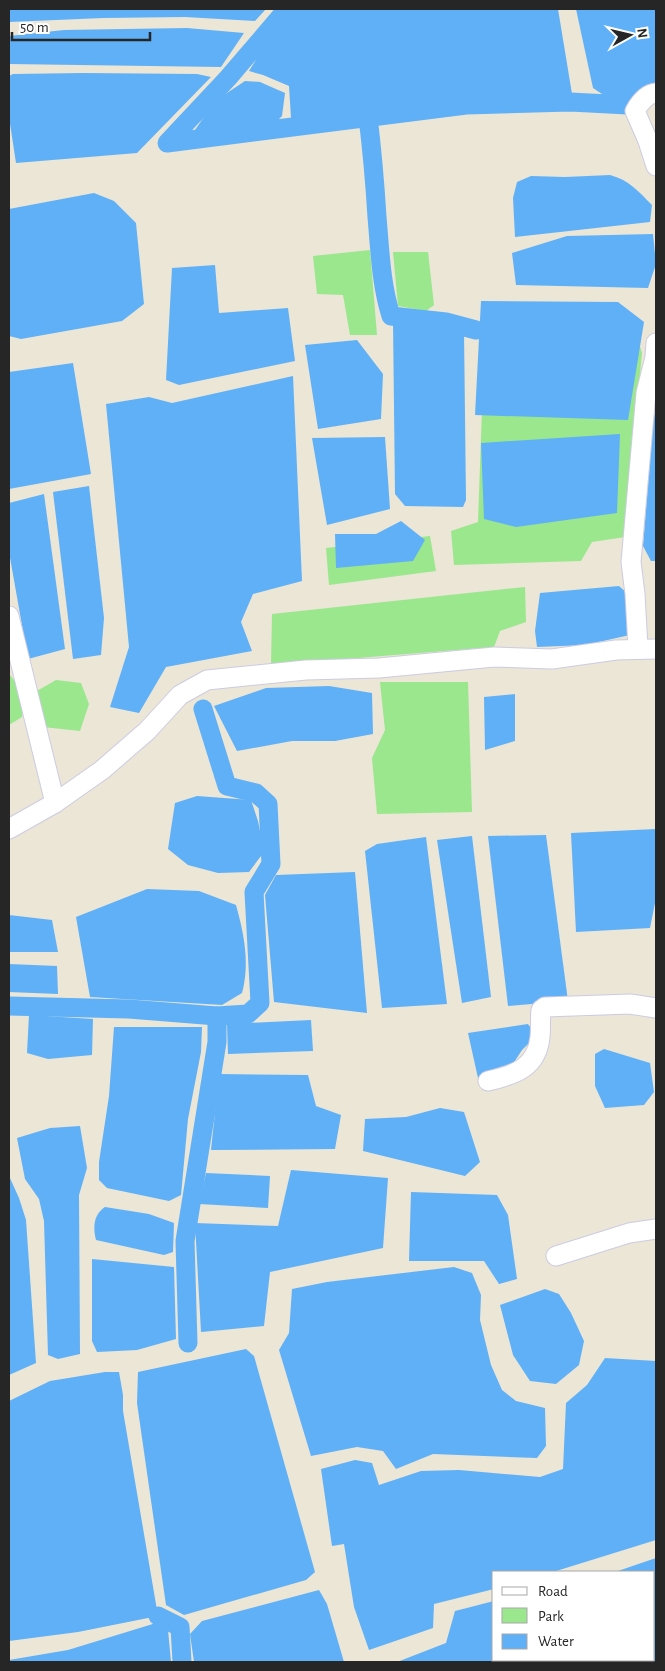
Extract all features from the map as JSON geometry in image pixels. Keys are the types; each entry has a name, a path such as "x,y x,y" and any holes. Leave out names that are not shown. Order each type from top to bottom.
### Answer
{"street":[{"path":"656,93 650,94 645,98 635,111 656,166"},
{"path":"9,829 55,803 102,770 147,731 180,695 207,680 306,670 379,668 494,657 552,658 647,649 635,594 631,562 646,393 655,357 656,343"},
{"path":"9,616 55,803"},
{"path":"488,1081 519,1072 532,1061 540,1040 541,1010 545,1007 630,1004 656,1008"},
{"path":"556,1256 629,1234 656,1229"}],"green space":[{"path":"370,250 377,335 350,335 343,295 317,294 313,256"},
{"path":"393,252 428,252 434,305 426,311 398,306"},
{"path":"632,321 642,353 625,537 592,542 581,561 454,565 451,531 478,522 483,382"},
{"path":"430,536 436,571 329,585 326,548"},
{"path":"525,587 526,622 500,631 494,647 271,665 272,614"},
{"path":"9,674 24,692 22,717 9,725"},
{"path":"56,680 81,683 89,704 80,731 43,727 35,692"},
{"path":"380,682 468,682 472,812 377,814 372,758 385,730"}],"water":[{"path":"9,9 266,9 255,21 185,17 9,22"},
{"path":"297,9 558,9 572,94 558,98 464,101 301,123 291,118 289,86 249,71 257,58"},
{"path":"576,9 656,9 656,97 638,100 611,100 593,88"},
{"path":"187,28 244,33 221,67 9,64 9,36 64,30"},
{"path":"13,74 197,74 211,77 137,153 16,163 9,117 9,76"},
{"path":"245,81 260,82 285,93 282,116 276,122 213,135 195,130 215,101"},
{"path":"610,175 628,183 652,205 650,222 515,237 513,198 517,182 531,176"},
{"path":"94,193 114,201 136,223 144,304 122,321 21,339 9,336 9,209"},
{"path":"653,234 656,264 648,288 516,285 512,253 567,236"},
{"path":"215,265 219,313 288,308 295,361 179,385 166,380 172,268"},
{"path":"481,301 618,302 644,322 628,420 475,415"},
{"path":"393,321 464,331 466,500 463,507 405,506 395,494"},
{"path":"357,340 383,374 381,419 318,429 305,345"},
{"path":"73,363 91,474 9,489 9,372"},
{"path":"293,376 302,581 253,594 241,622 252,651 166,667 139,713 110,707 129,647 106,404 149,397 172,403"},
{"path":"656,406 656,561 651,561 643,546"},
{"path":"620,434 617,513 516,527 484,519 481,443"},
{"path":"385,437 390,509 327,525 312,438"},
{"path":"89,486 104,618 101,655 73,659 53,492"},
{"path":"44,494 65,649 28,659 9,552 9,503"},
{"path":"401,521 425,540 413,561 336,568 335,534 376,534"},
{"path":"619,586 628,594 630,635 585,645 537,647 535,631 540,593"},
{"path":"329,686 372,693 373,734 335,741 292,741 237,751 214,706 266,688"},
{"path":"515,694 515,741 485,750 484,697"},
{"path":"197,796 251,800 258,821 264,852 249,872 218,873 188,865 168,849 175,803"},
{"path":"656,829 656,898 650,928 576,932 571,833"},
{"path":"546,835 568,1001 508,1006 488,836"},
{"path":"472,836 491,997 462,1003 437,840"},
{"path":"426,837 447,1004 382,1008 365,851 377,844"},
{"path":"355,872 367,1013 274,1002 265,895 276,875"},
{"path":"147,889 199,891 236,905 246,960 242,993 222,1005 90,997 76,917"},
{"path":"9,915 52,920 58,952 9,952"},
{"path":"9,964 57,966 58,994 9,992"},
{"path":"29,1015 93,1019 92,1055 48,1059 27,1053"},
{"path":"311,1020 313,1051 228,1054 227,1024"},
{"path":"528,1024 536,1036 522,1050 507,1073 478,1078 468,1033"},
{"path":"114,1027 202,1027 201,1052 188,1119 181,1195 169,1201 107,1188 99,1180 99,1162 109,1096"},
{"path":"604,1049 650,1063 654,1092 644,1105 605,1108 595,1086 595,1054"},
{"path":"219,1074 308,1075 316,1106 341,1115 335,1149 211,1150"},
{"path":"440,1108 464,1112 480,1162 465,1176 363,1151 365,1119 406,1117"},
{"path":"80,1126 87,1168 79,1195 80,1354 58,1359 48,1355 44,1221 39,1199 25,1179 17,1138 50,1128"},
{"path":"291,1170 388,1178 383,1248 270,1272 264,1326 201,1332 195,1223 278,1226"},
{"path":"206,1173 270,1176 268,1208 199,1204"},
{"path":"9,1176 26,1220 36,1363 9,1375"},
{"path":"411,1192 497,1195 508,1215 517,1279 499,1284 484,1261 409,1261"},
{"path":"105,1207 149,1214 174,1223 173,1252 164,1255 96,1240 94,1231 96,1218"},
{"path":"92,1259 174,1267 176,1339 137,1350 97,1352 92,1341"},
{"path":"454,1267 472,1273 481,1295 480,1320 491,1365 502,1390 516,1401 545,1408 546,1446 537,1458 433,1454 396,1469 383,1451 357,1447 311,1456 279,1350 289,1333 292,1289 327,1282"},
{"path":"545,1289 559,1294 571,1313 584,1341 579,1365 556,1384 530,1381 513,1355 500,1305"},
{"path":"246,1349 254,1356 315,1572 306,1580 184,1615 166,1605 137,1403 138,1372"},
{"path":"605,1358 656,1361 656,1540 556,1571 492,1571 492,1590 434,1604 433,1628 369,1650 354,1607 344,1544 332,1546 321,1469 355,1460 372,1463 379,1485 421,1471 459,1470 540,1477 563,1469 566,1403 587,1385"},
{"path":"105,1372 119,1372 123,1395 123,1411 158,1616 78,1632 9,1641 9,1401 50,1381"},
{"path":"656,1558 656,1662 550,1662 655,1661 655,1571 618,1571"},
{"path":"319,1590 327,1604 344,1662 194,1662 190,1634 202,1621"},
{"path":"492,1602 492,1661 534,1662 397,1662 446,1643 455,1611"},
{"path":"156,1623 168,1630 171,1662 9,1662 9,1660 68,1650"}],"waterway":[{"path":"287,9 228,78 167,143 466,105 570,102 628,105"},
{"path":"368,117 381,267 391,316 446,322 476,330"},
{"path":"9,1006 129,1009 217,1016 248,1014 260,1003 254,892 271,864 268,804 256,793 227,786 203,709"},
{"path":"188,1343 185,1241 217,1042 217,1016"},
{"path":"158,1616 180,1627 182,1662"}]}
